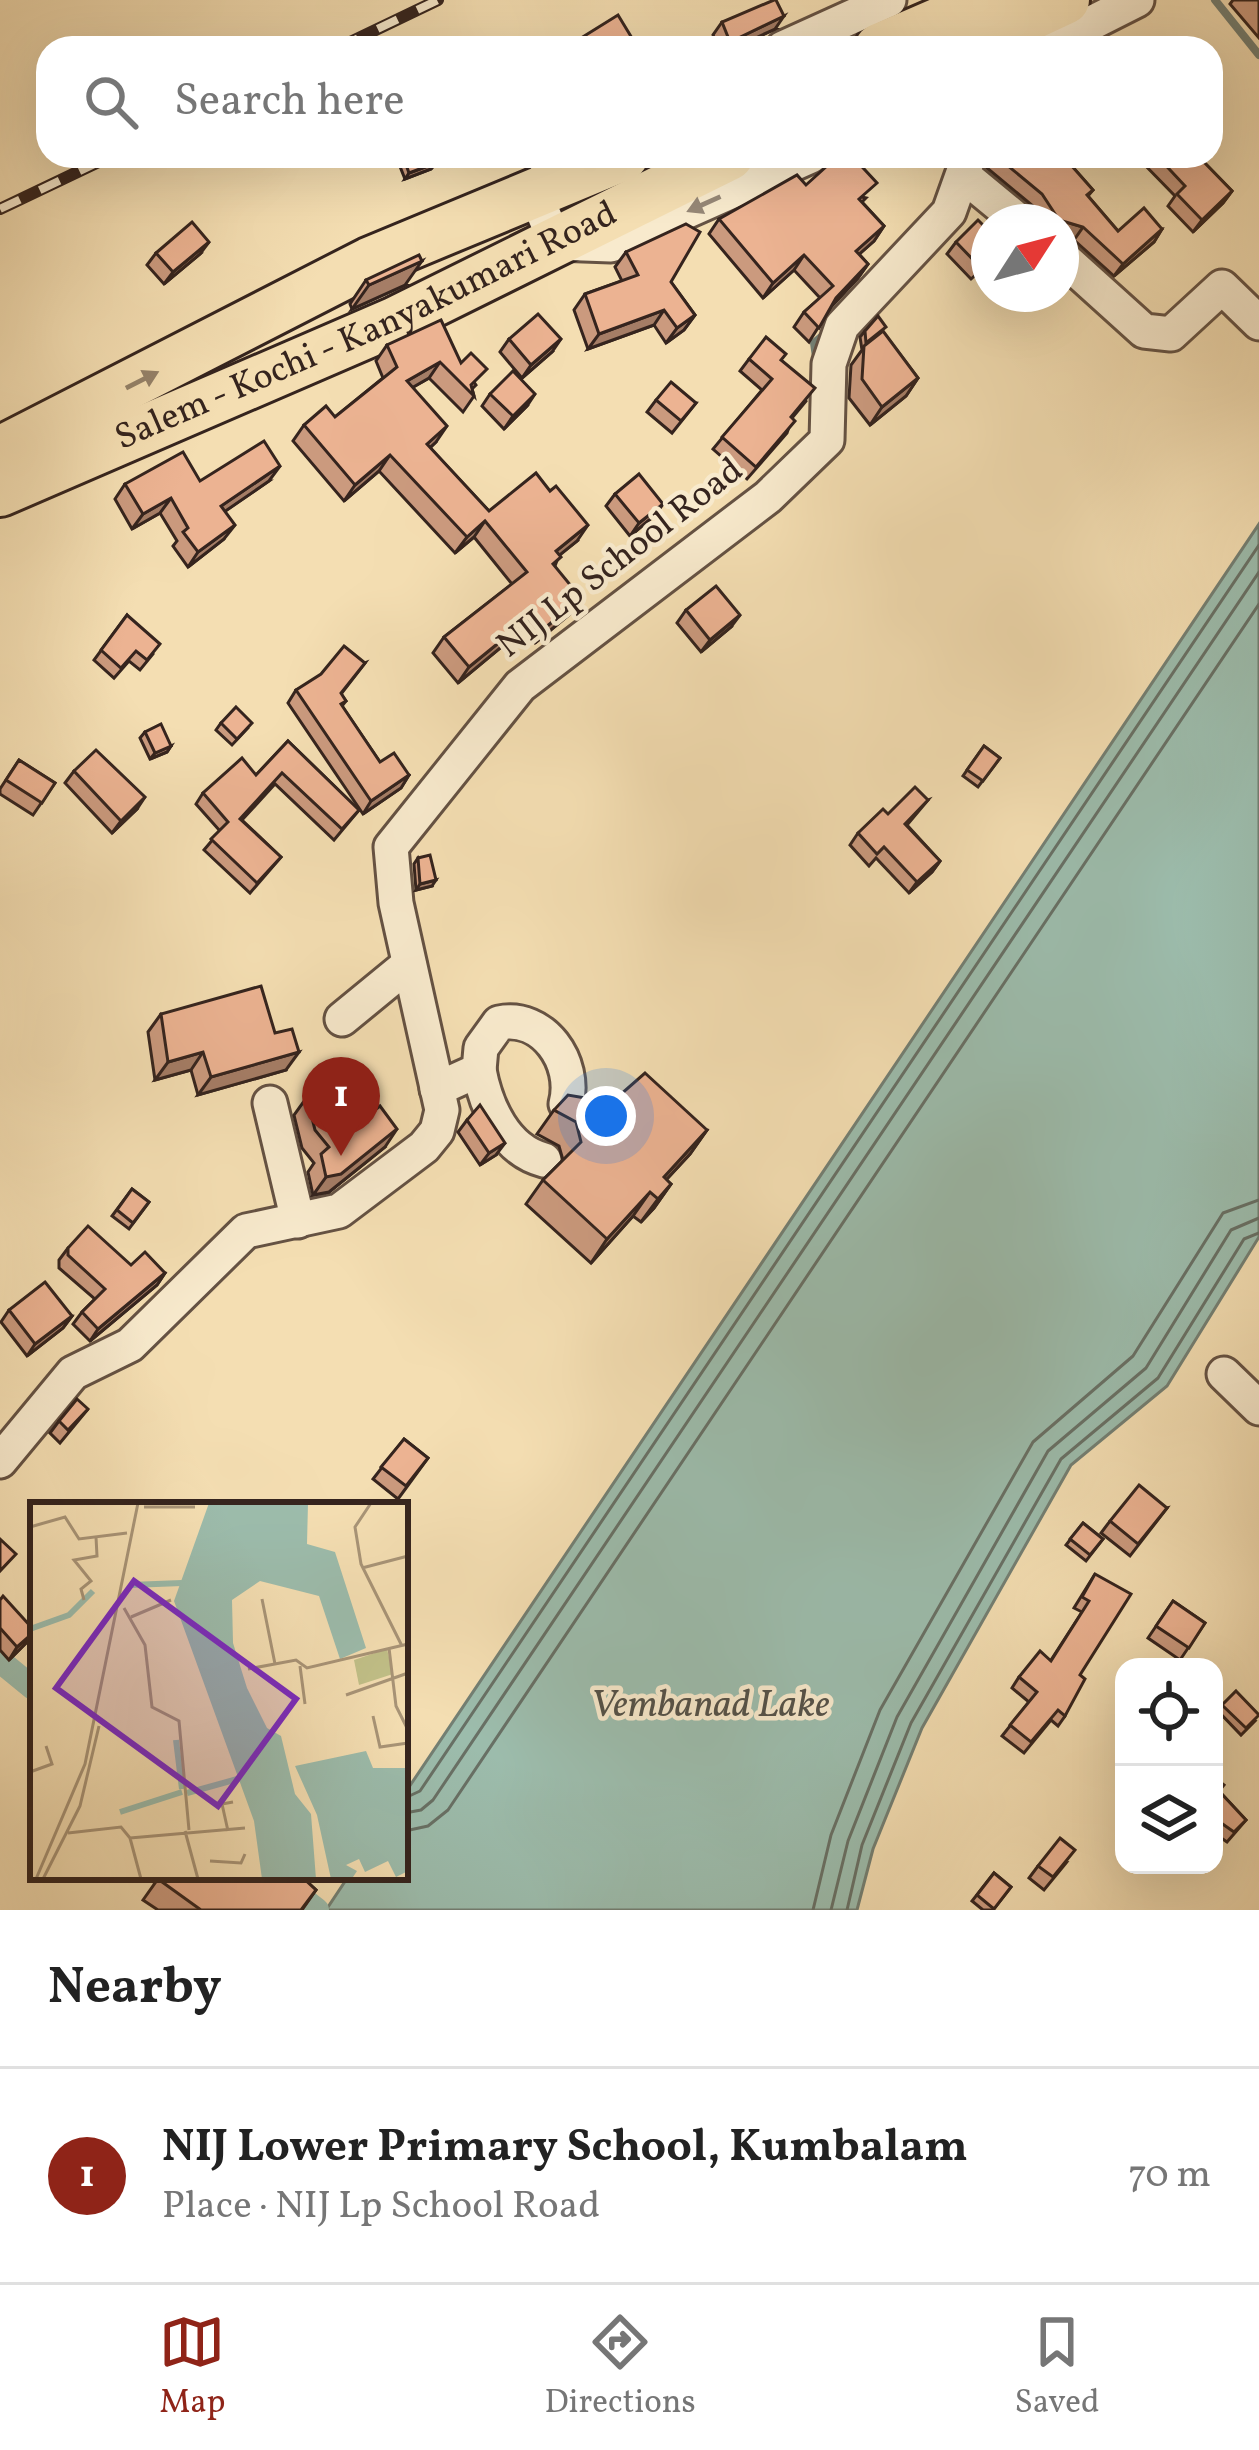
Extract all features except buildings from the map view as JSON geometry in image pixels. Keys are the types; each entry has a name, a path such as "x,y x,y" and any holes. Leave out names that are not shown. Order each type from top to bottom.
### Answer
{"highway":[{"path":"907,36 990,0"},
{"path":"988,36 1065,0"},
{"name":"Salem - Kochi - Kanyakumari Road","path":"0,492 396,321 705,168"},
{"name":"Salem - Kochi - Kanyakumari Road","path":"0,451 546,175"}],"street":[{"path":"810,36 889,0"},
{"path":"1066,36 1137,0"},
{"path":"546,175 556,243 611,245 784,168"},
{"name":"NIJ Lp School Road","path":"0,1461 73,1373 130,1345 246,1231 338,1211 424,1147 442,1118 388,858 391,847 520,686 751,510 827,440 833,342 842,326 939,225 965,168"},
{"path":"968,168 1003,204"},
{"path":"1079,272 1144,331 1171,334 1222,287 1259,323"},
{"path":"0,433 69,418"},
{"path":"0,506 51,469"},
{"path":"343,1019 410,964"},
{"path":"544,1160 527,1156 507,1135 487,1099 479,1070 481,1048 500,1023 521,1018 537,1026 569,1078 566,1104"},
{"path":"437,1089 479,1070"},
{"path":"270,1103 298,1221"},
{"path":"1224,1374 1259,1408"}],"water":[{"name":"Vembanad Lake","path":"1259,524 1259,1237 1167,1386 1071,1465 922,1728 873,1849 857,1910 326,1910 346,1880 408,1880 408,1789"}],"waterway":[{"path":"1215,0 1259,55"},
{"path":"816,357 814,343 828,331"},
{"path":"0,1661 30,1686"},
{"path":"279,1880 317,1910"}],"railway":[{"path":"363,36 438,0"},
{"path":"0,209 86,168"}],"place":[{"name":"NIJ Lower Primary School, Kumbalam","path":"341,1156"}]}
